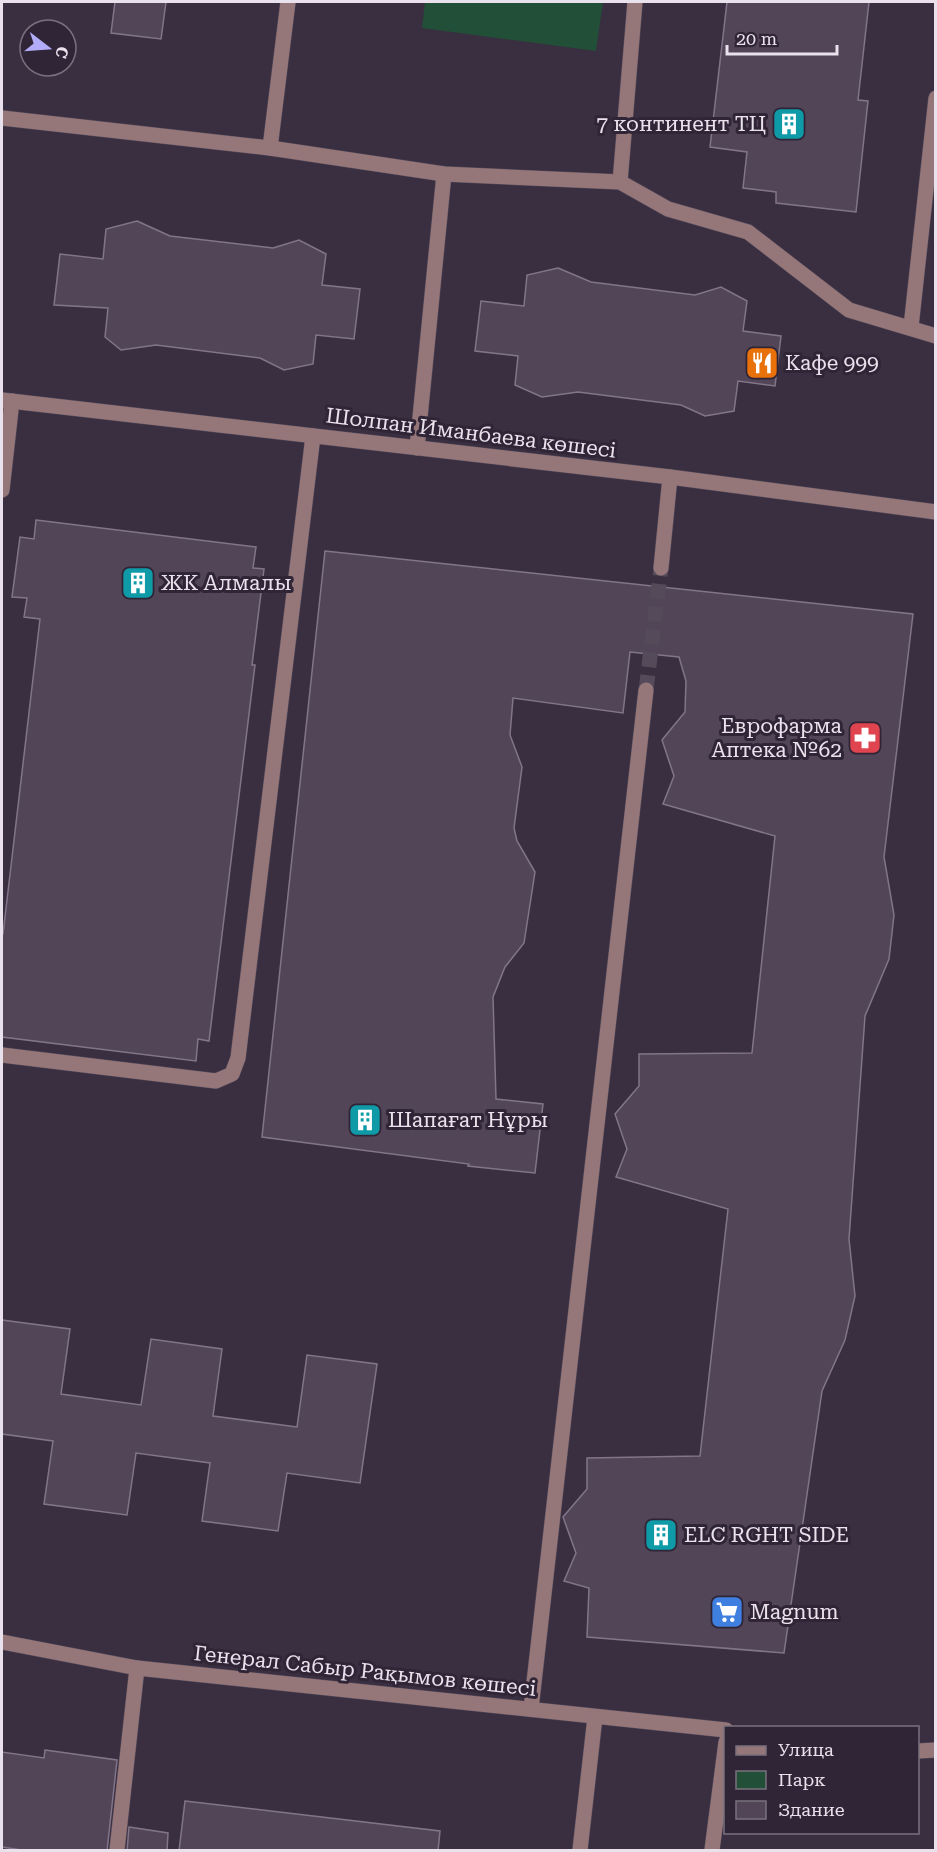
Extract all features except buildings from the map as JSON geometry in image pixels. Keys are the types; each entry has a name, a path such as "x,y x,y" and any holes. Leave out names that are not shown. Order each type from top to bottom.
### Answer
{"street":[{"path":"270,148 288,2"},
{"path":"620,182 635,2"},
{"path":"911,327 936,98"},
{"path":"2,118 270,148 444,174 620,182 668,209 748,232 849,310 936,336"},
{"path":"417,448 444,174"},
{"path":"2,490 7,400"},
{"name":"Шолпан Иманбаева көшесі","path":"7,400 670,477 936,512"},
{"path":"2,1055 216,1081 232,1074 240,1047 314,436"},
{"path":"661,568 670,477"},
{"path":"531,1709 646,690"},
{"name":"Генерал Сабыр Рақымов көшесі","path":"2,1642 136,1668 724,1730"},
{"path":"117,1851 136,1668"},
{"path":"580,1851 595,1716"},
{"path":"919,1750 936,1750"},
{"path":"712,1851 724,1758"}],"green space":[{"path":"425,2 603,2 596,51 422,28"}],"tunnel":[{"path":"646,690 661,568"}],"place":[{"name":"7 континент ТЦ","path":"789,124"},
{"name":"Кафе 999","path":"762,363"},
{"name":"ЖК Алмалы","path":"138,583"},
{"name":"Еврофарма Аптека №62","path":"865,738"},
{"name":"Шапағат Нұры","path":"365,1120"},
{"name":"ELC RGHT SIDE","path":"661,1535"},
{"name":"Magnum","path":"727,1612"}]}
